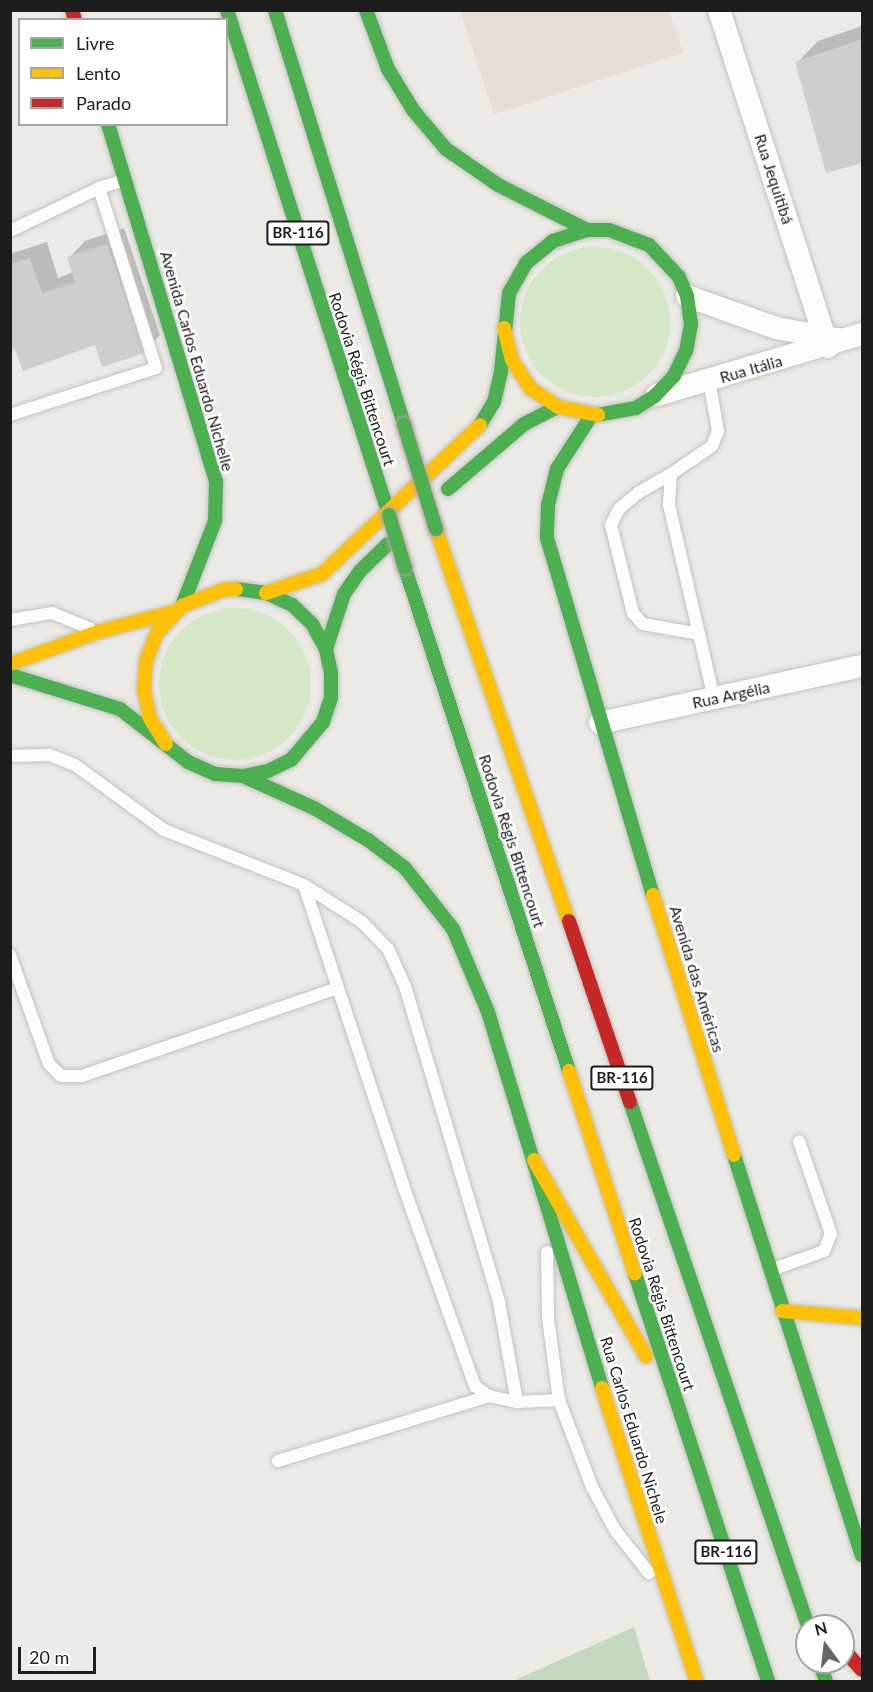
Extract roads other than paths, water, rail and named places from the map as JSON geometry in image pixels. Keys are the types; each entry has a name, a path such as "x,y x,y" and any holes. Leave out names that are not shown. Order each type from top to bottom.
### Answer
{"main road":[{"name":"Rodovia Régis Bittencourt","path":"227,10 405,568 768,1682"},
{"name":"Rodovia Régis Bittencourt","path":"275,10 436,530 804,1614"},
{"path":"366,10 388,69 413,110 446,149 498,185 587,230"},
{"name":"Avenida Carlos Eduardo Nichelle","path":"109,126 180,361 217,498 215,521 180,609"},
{"path":"266,593 322,574 375,528 479,427 494,402 501,371 504,328 509,293 526,263 553,241 587,230 609,230 649,245 679,276 687,296 691,324 686,351 674,376 655,396 625,411 591,416 558,407 524,379 512,360 504,328"},
{"path":"326,649 344,594 360,571 488,451 524,424 558,407"},
{"name":"Avenida das Américas","path":"591,416 557,469 548,504 548,538 600,723 782,1311 862,1555"},
{"path":"10,664 98,632 180,609 223,590 266,593 292,605 312,624 326,649 331,673 331,698 323,722 309,743 291,760 268,771 243,776 214,774 188,762 120,709 94,698 10,675"},
{"path":"166,744 150,718 144,690 146,661 157,633 180,609"},
{"path":"243,776 314,808 368,840 405,868 428,893 453,929 488,1012 542,1187"},
{"path":"534,1160 684,1423"},
{"name":"Rua Carlos Eduardo Nichele","path":"542,1187 634,1494 697,1682"},
{"path":"782,1311 862,1318"},
{"path":"801,1603 811,1614"}],"street":[{"name":"Rua Jequitibá","path":"719,10 840,339"},
{"name":"Rua Itália","path":"687,296 776,328 840,339"},
{"name":"Rua Itália","path":"655,396 840,339"},
{"name":"Rua Argélia","path":"600,723 862,666"}],"lane":[{"path":"10,231 99,188 126,180"},
{"path":"99,188 156,368"},
{"path":"10,415 180,361"},
{"path":"699,634 643,624 633,613 612,525 619,509 638,493 712,446 718,431 709,380"},
{"path":"671,474 669,505 714,699"},
{"path":"10,620 52,613 98,632"},
{"path":"10,756 50,755 75,765 164,830 304,885 362,922 388,949 405,986 499,1302 517,1402"},
{"path":"304,885 403,1185 476,1386 489,1396 517,1402 559,1400"},
{"path":"10,955 49,1064 61,1076 82,1076 337,988"},
{"path":"770,1271 824,1251 831,1234 799,1141"},
{"path":"542,1187 548,1318 559,1400 592,1487 615,1530 671,1601"},
{"path":"278,1461 489,1396"}]}
